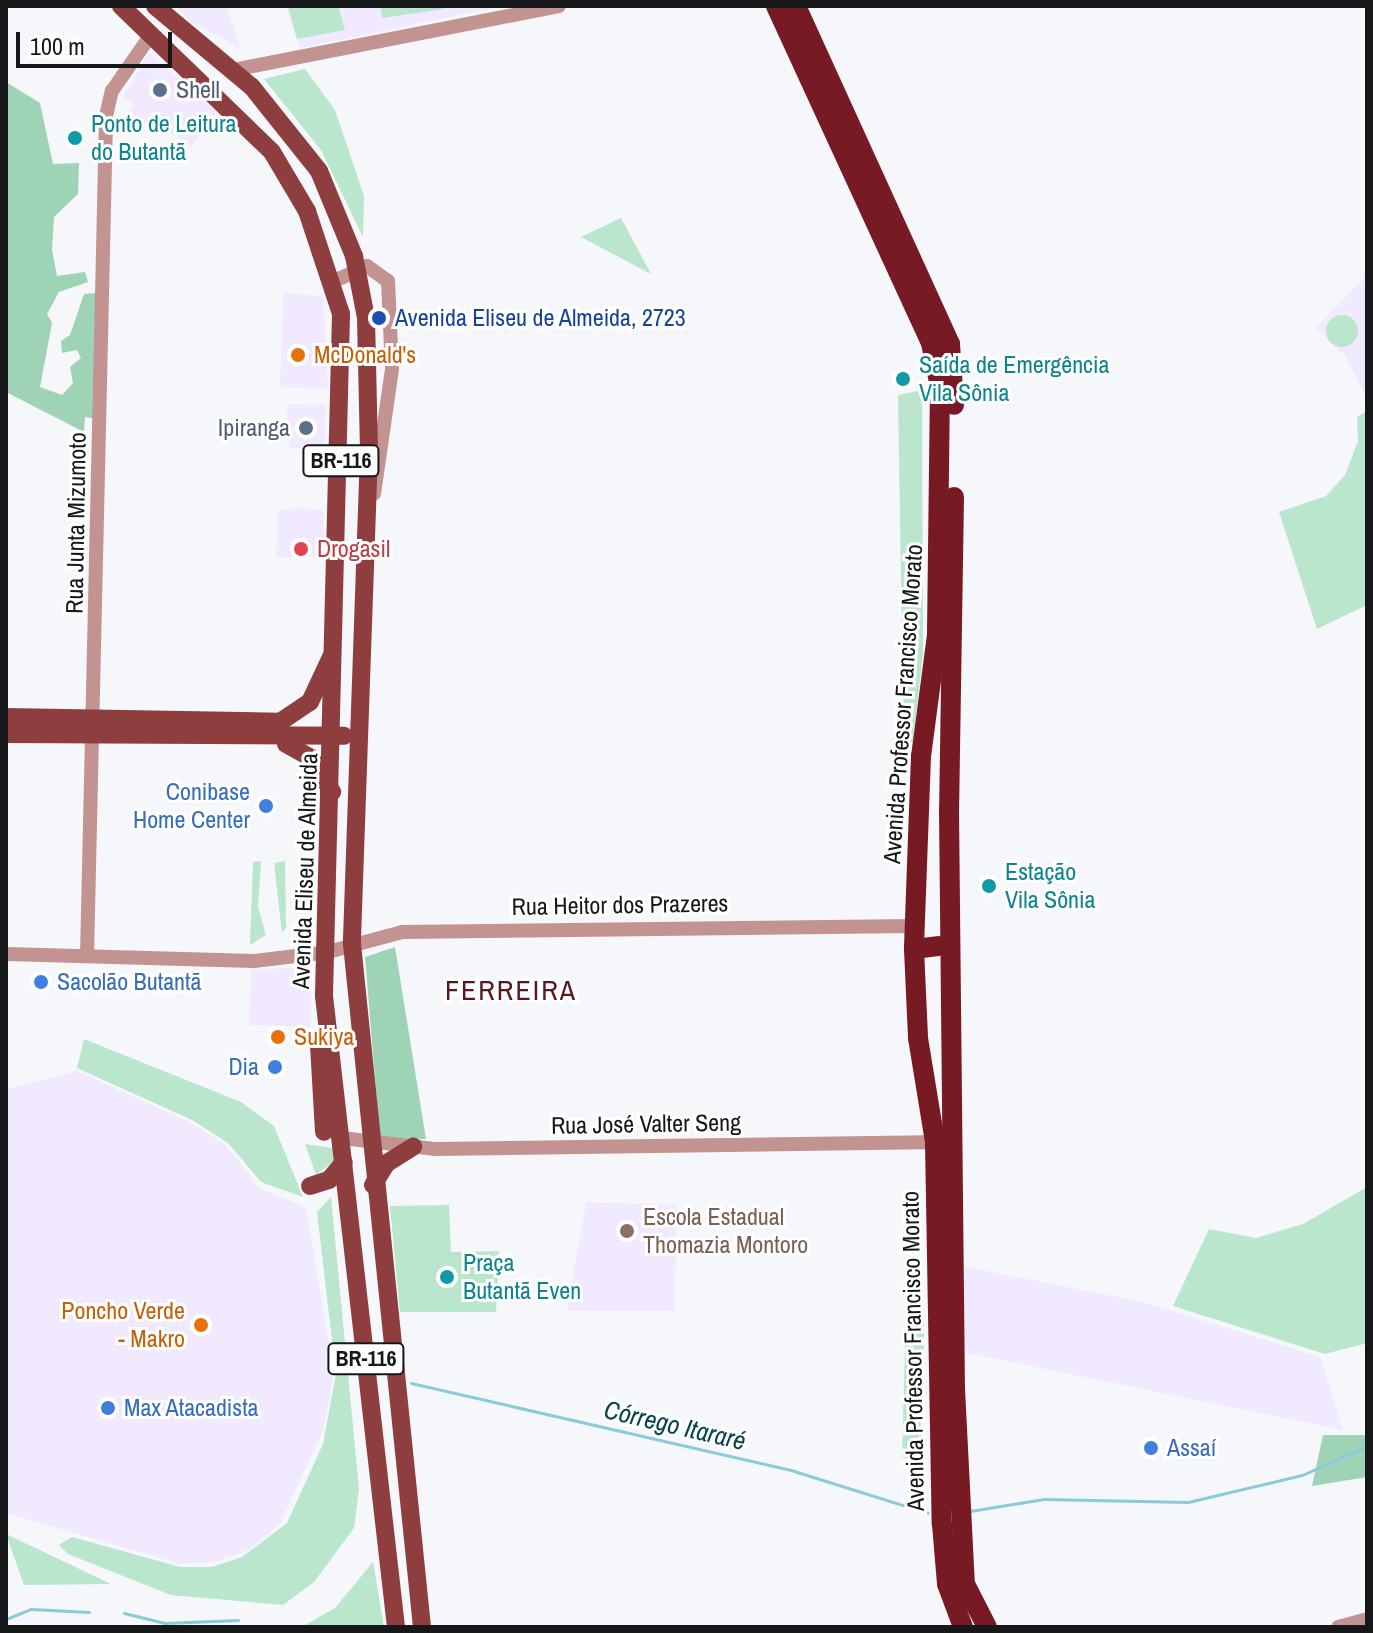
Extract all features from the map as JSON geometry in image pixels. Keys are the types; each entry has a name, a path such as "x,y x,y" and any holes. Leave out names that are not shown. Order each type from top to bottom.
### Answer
{"highway":[{"name":"Avenida Professor Francisco Morato","path":"776,6 937,361 937,635 921,756 914,949 918,1038 943,1142 965,1584 987,1627"},
{"name":"Avenida Professor Francisco Morato","path":"796,6 953,359 943,1142 942,1524 947,1584 963,1627"},
{"path":"914,949 938,946"}],"main road":[{"name":"Avenida Eliseu de Almeida","path":"121,6 148,39 222,98 272,152 299,194 334,281 344,357 326,1029 319,1037 333,1135"},
{"name":"Avenida Eliseu de Almeida","path":"155,6 233,70 319,171 357,269 368,354 367,526 352,944 373,1185 415,1589 422,1627"},
{"path":"6,734 92,727 289,720 314,696 336,641"},
{"path":"6,717 92,727 272,739 334,740 360,725"},
{"path":"272,739 303,751 332,792"},
{"name":"BR-116","path":"333,1135 344,1162 396,1627"},
{"path":"373,1185 387,1163 413,1147"},
{"path":"344,1162 329,1180 311,1190 330,1190 348,1197"}],"street":[{"path":"233,70 559,6"},
{"name":"Rua Junta Mizumoto","path":"87,956 112,91 148,39"},
{"path":"334,281 357,269"},
{"name":"Avenida Eliseu de Almeida","path":"357,269 383,273 391,302 386,436 367,526"},
{"name":"Rua Heitor dos Prazeres","path":"6,954 233,962 328,952 402,932 915,926"},
{"name":"Rua José Valter Seng","path":"333,1135 369,1144 413,1147 943,1142"},
{"path":"1338,1627 1367,1619"}],"shaded area":[{"path":"175,6 226,6 241,49 193,23"},
{"path":"286,6 503,6 300,48"},
{"path":"149,53 218,112 191,147 150,117 142,127 122,119 134,105 123,97"},
{"path":"1367,275 1365,394 1345,356 1316,328"},
{"path":"283,293 323,296 328,389 280,387"},
{"path":"287,404 326,405 324,472 308,449 289,447"},
{"path":"299,507 324,511 323,557 276,557 277,511"},
{"path":"310,968 311,1027 249,1025 251,969"},
{"path":"77,1071 191,1123 226,1145 260,1189 306,1207 334,1375 323,1430 280,1524 250,1549 215,1562 180,1564 6,1513 6,1089"},
{"name":"Escola Estadual Thomazia Montoro","path":"586,1202 677,1205 675,1311 567,1311"},
{"path":"962,1266 1143,1302 1320,1357 1343,1430 963,1352"}],"green space":[{"path":"288,6 338,6 345,30 297,39"},
{"path":"380,6 444,6 444,9 382,18"},
{"path":"305,69 335,110 364,196 363,237 321,150 264,79"},
{"path":"6,82 40,103 53,164 79,163 78,194 54,217 52,250 57,276 85,272 88,282 59,292 47,314 52,323 40,387 62,395 73,383 70,367 81,358 77,350 62,353 61,341 70,335 84,294 96,293 96,419 85,417 84,432 6,392"},
{"path":"621,218 651,274 581,237"},
{"path":"1342,315 1353,320 1358,331 1353,342 1342,347 1331,342 1326,331 1331,320"},
{"path":"922,390 923,654 913,741 897,753 896,701 903,701 898,395"},
{"path":"1367,411 1367,605 1317,629 1279,512 1326,496 1345,475 1358,441 1357,417"},
{"path":"261,861 258,907 266,935 250,945 253,862"},
{"path":"285,861 286,928 282,933 274,863"},
{"path":"395,947 426,1139 380,1139 365,957"},
{"path":"84,1039 241,1102 274,1126 303,1197 261,1182 228,1143 192,1120 77,1068"},
{"path":"305,1144 333,1148 335,1160 316,1175"},
{"path":"1367,1187 1367,1343 1325,1354 1173,1306 1209,1229 1256,1238 1303,1224"},
{"path":"331,1197 359,1489 354,1528 314,1582 283,1605 171,1595 68,1554 59,1545 72,1537 180,1567 212,1567 242,1557 287,1523 323,1444 336,1374 317,1212"},
{"name":"Praça Butantã Even","path":"449,1205 451,1252 499,1251 496,1312 400,1312 390,1206"},
{"path":"906,1313 924,1313 924,1361 917,1362 923,1462 902,1457"},
{"path":"1323,1435 1367,1435 1367,1477 1312,1486"},
{"path":"6,1534 111,1584 24,1585"},
{"path":"373,1562 384,1627 302,1627 335,1608"}],"waterway":[{"name":"Córrego Itararé","path":"411,1383 794,1471 928,1513"},
{"name":"Córrego Itararé","path":"970,1511 1044,1499 1188,1502 1302,1475 1367,1446"},
{"path":"6,1619 31,1609 89,1612"},
{"path":"124,1613 165,1623 238,1620"}],"place":[{"name":"Shell","path":"160,90"},
{"name":"Ponto de Leitura do Butantã","path":"75,138"},
{"name":"Avenida Eliseu de Almeida, 2723","path":"379,318"},
{"name":"McDonald's","path":"298,355"},
{"name":"Saída de Emergência Vila Sônia","path":"903,379"},
{"name":"Ipiranga","path":"306,428"},
{"name":"Drogasil","path":"301,549"},
{"name":"Conibase Home Center","path":"266,806"},
{"name":"Estação Vila Sônia","path":"989,886"},
{"name":"Sacolão Butantã","path":"41,982"},
{"name":"Sukiya","path":"278,1037"},
{"name":"Dia","path":"275,1067"},
{"name":"Escola Estadual Thomazia Montoro","path":"627,1231"},
{"name":"Praça Butantã Even","path":"447,1277"},
{"name":"Poncho Verde - Makro","path":"201,1325"},
{"name":"Max Atacadista","path":"108,1408"},
{"name":"Assaí","path":"1151,1448"}],"district":[{"name":"FERREIRA","path":"511,990"}]}
